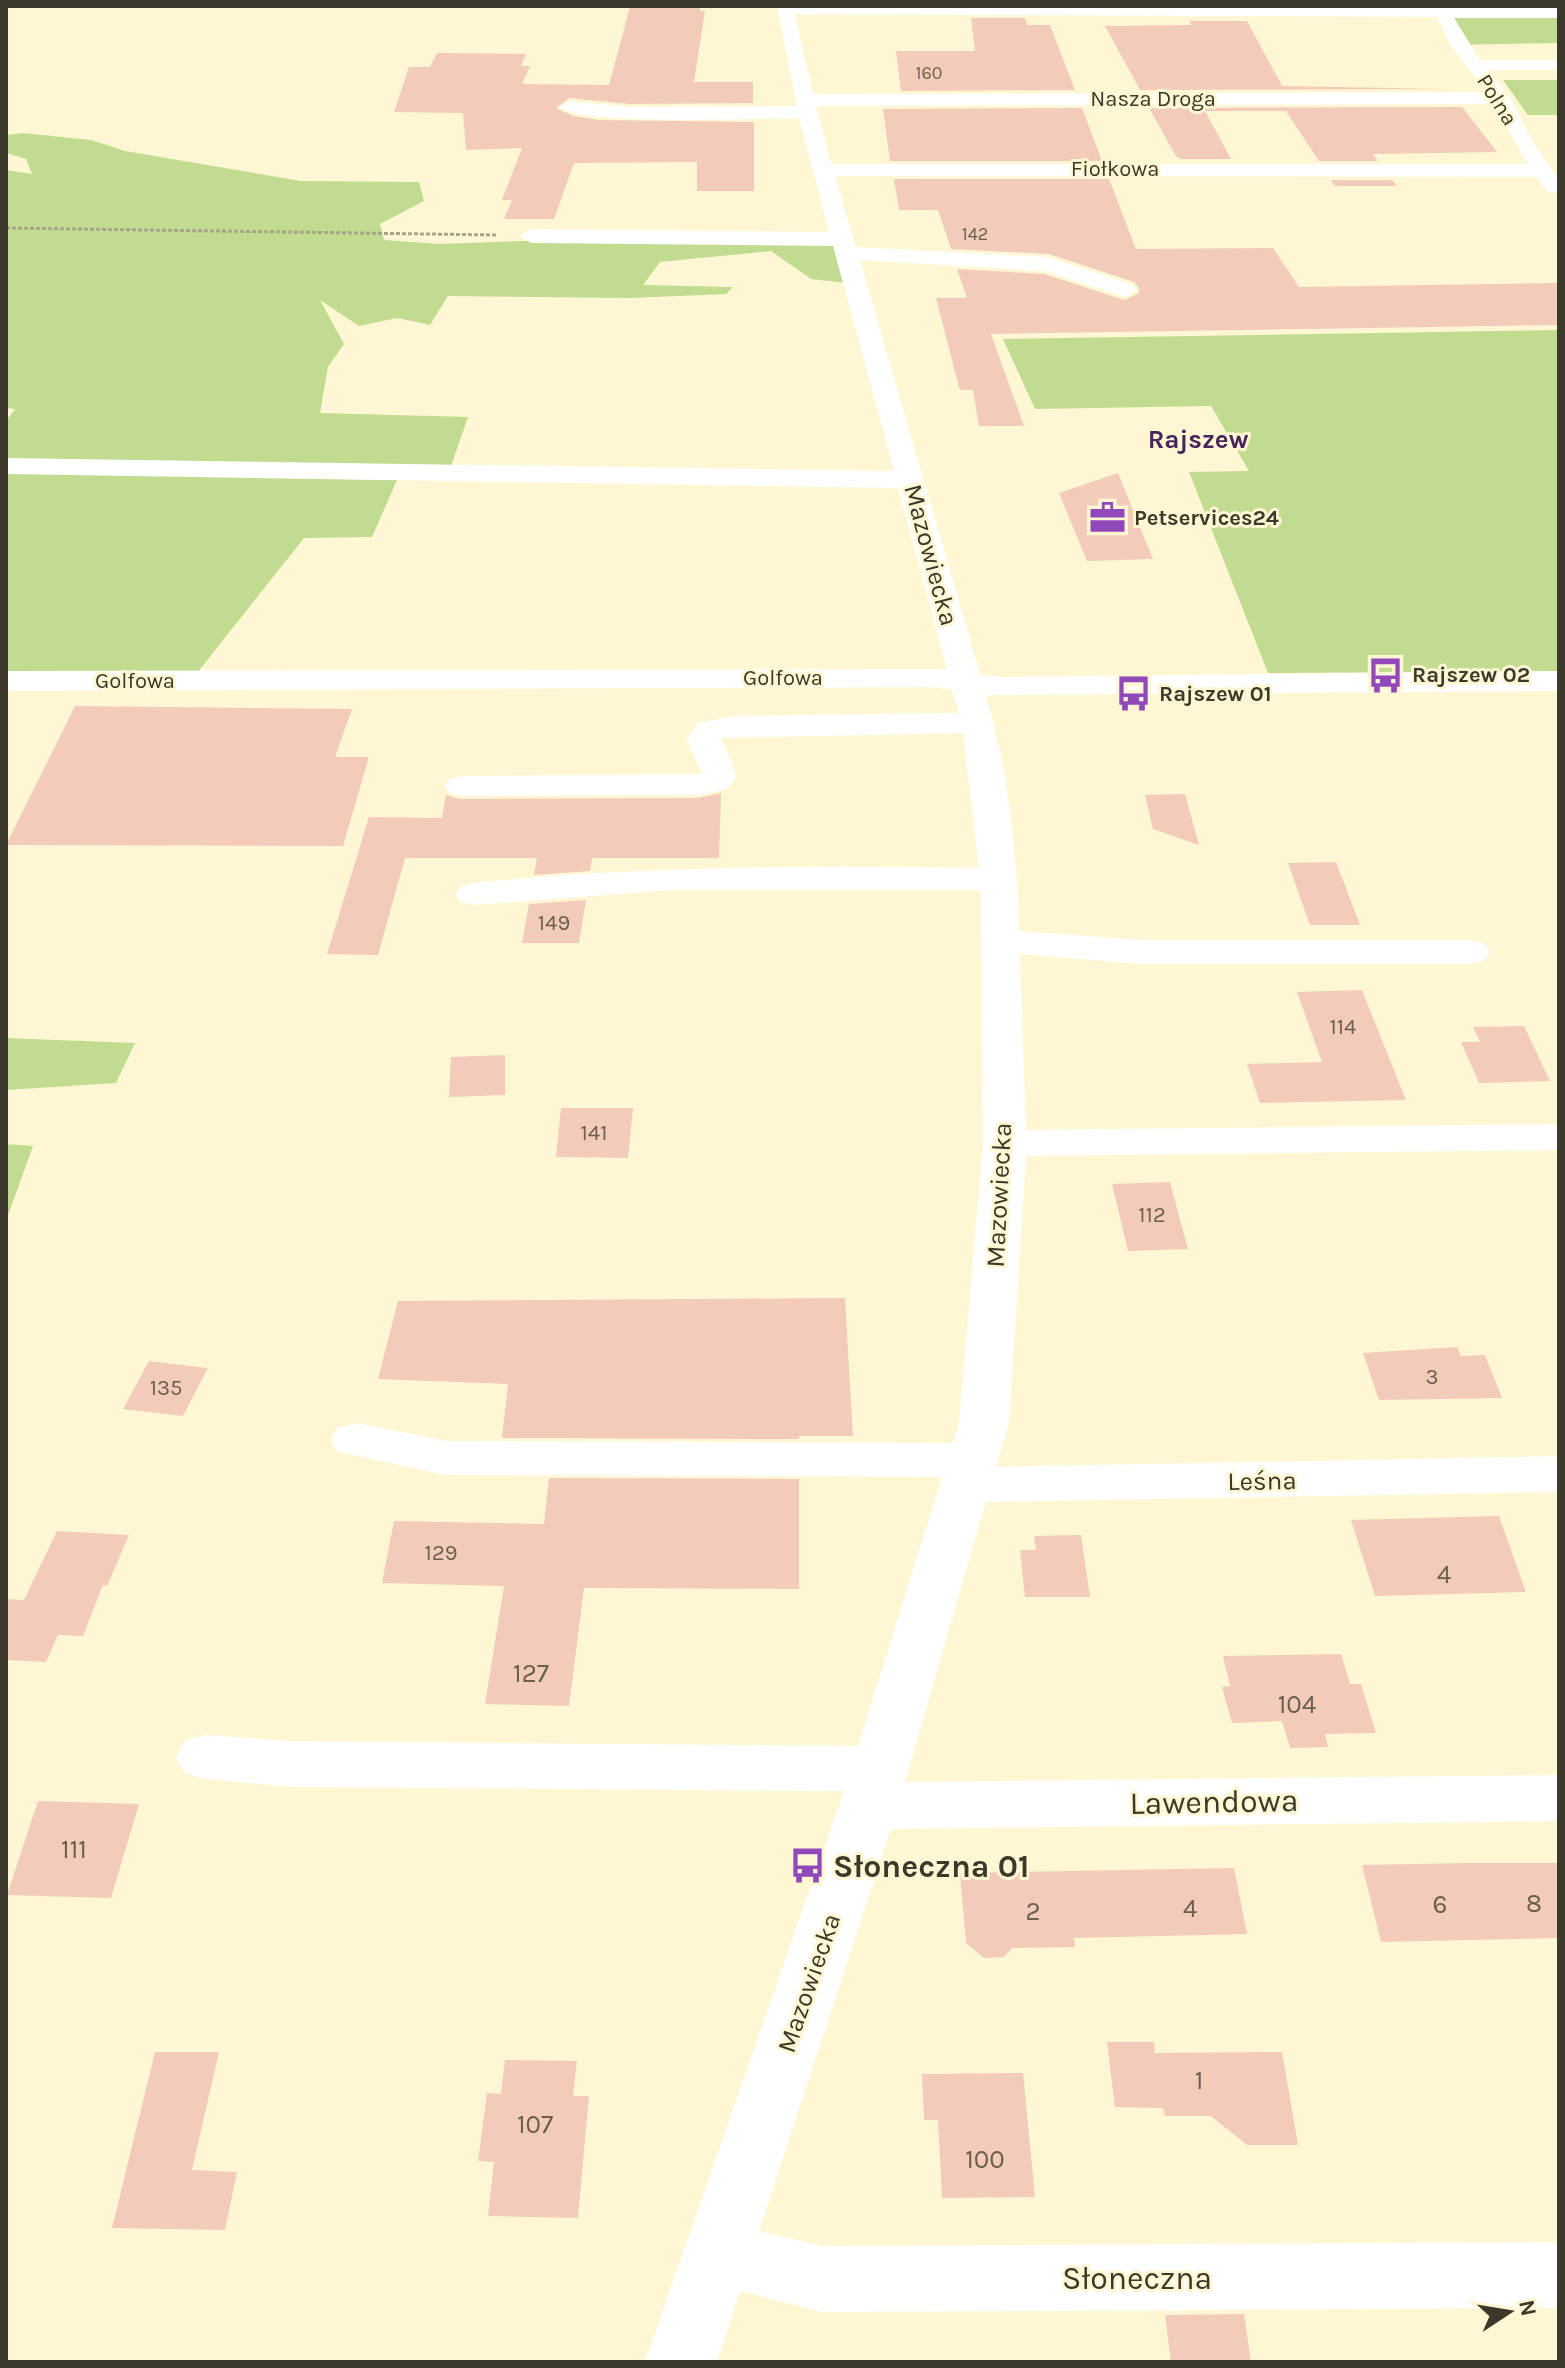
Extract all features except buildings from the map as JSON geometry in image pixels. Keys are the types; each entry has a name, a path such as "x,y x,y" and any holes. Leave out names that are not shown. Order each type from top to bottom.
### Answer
{"street":[{"path":"785,8 1443,9 1559,13"},
{"name":"Mazowiecka","path":"681,2362 875,1787 984,1423 1005,1143 999,879 972,702 823,170 785,8"},
{"name":"Polna","path":"1443,9 1460,46 1501,98 1524,145 1559,193"},
{"path":"1474,65 1559,65"},
{"name":"Nasza Droga","path":"569,107 620,113 806,106 1501,98"},
{"path":"1524,145 1547,145"},
{"name":"Fiołkowa","path":"823,170 1406,168 1543,171"},
{"path":"531,236 845,246 1048,264 1125,290"},
{"path":"6,466 911,480"},
{"name":"Golfowa","path":"6,681 916,677 972,702 1000,687 1559,681"},
{"path":"461,786 698,785 715,782 720,776 704,739 710,730 972,702"},
{"path":"474,894 585,881 738,876 999,879"},
{"path":"1002,941 1140,952 1471,952"},
{"path":"1005,1143 1559,1137"},
{"name":"Leśna","path":"356,1440 446,1458 969,1472 1559,1474"},
{"name":"Lawendowa","path":"205,1757 291,1764 875,1787 1559,1798"},
{"name":"Słoneczna","path":"719,2253 822,2279 1559,2275"}],"path":[{"path":"6,228 531,236"}],"green space":[{"path":"1433,6 1559,6 1559,43 1451,45"},
{"path":"1503,80 1559,80 1559,115 1528,115"},
{"path":"23,133 91,140 125,151 301,181 419,182 424,201 380,224 384,240 439,244 658,236 835,235 848,283 811,279 771,251 660,262 643,285 733,287 726,294 629,298 448,296 430,325 397,318 359,326 320,300 344,344 328,367 320,413 468,417 450,469 6,460 6,421 15,409 6,408 6,170 32,174 26,159 6,153 6,135"},
{"path":"1559,330 1559,671 1268,673 1189,472 1249,471 1211,406 1035,409 1003,339"},
{"path":"6,473 397,480 372,537 304,538 197,673 6,671"},
{"path":"6,1038 135,1043 116,1083 6,1090"},
{"path":"6,1144 33,1146 6,1221"}],"place":[{"name":"Petservices24","path":"1108,518"},
{"name":"Rajszew 02","path":"1386,675"},
{"name":"Rajszew 01","path":"1133,694"},
{"name":"Słoneczna 01","path":"807,1866"}],"district":[{"name":"Rajszew","path":"1198,439"}]}
